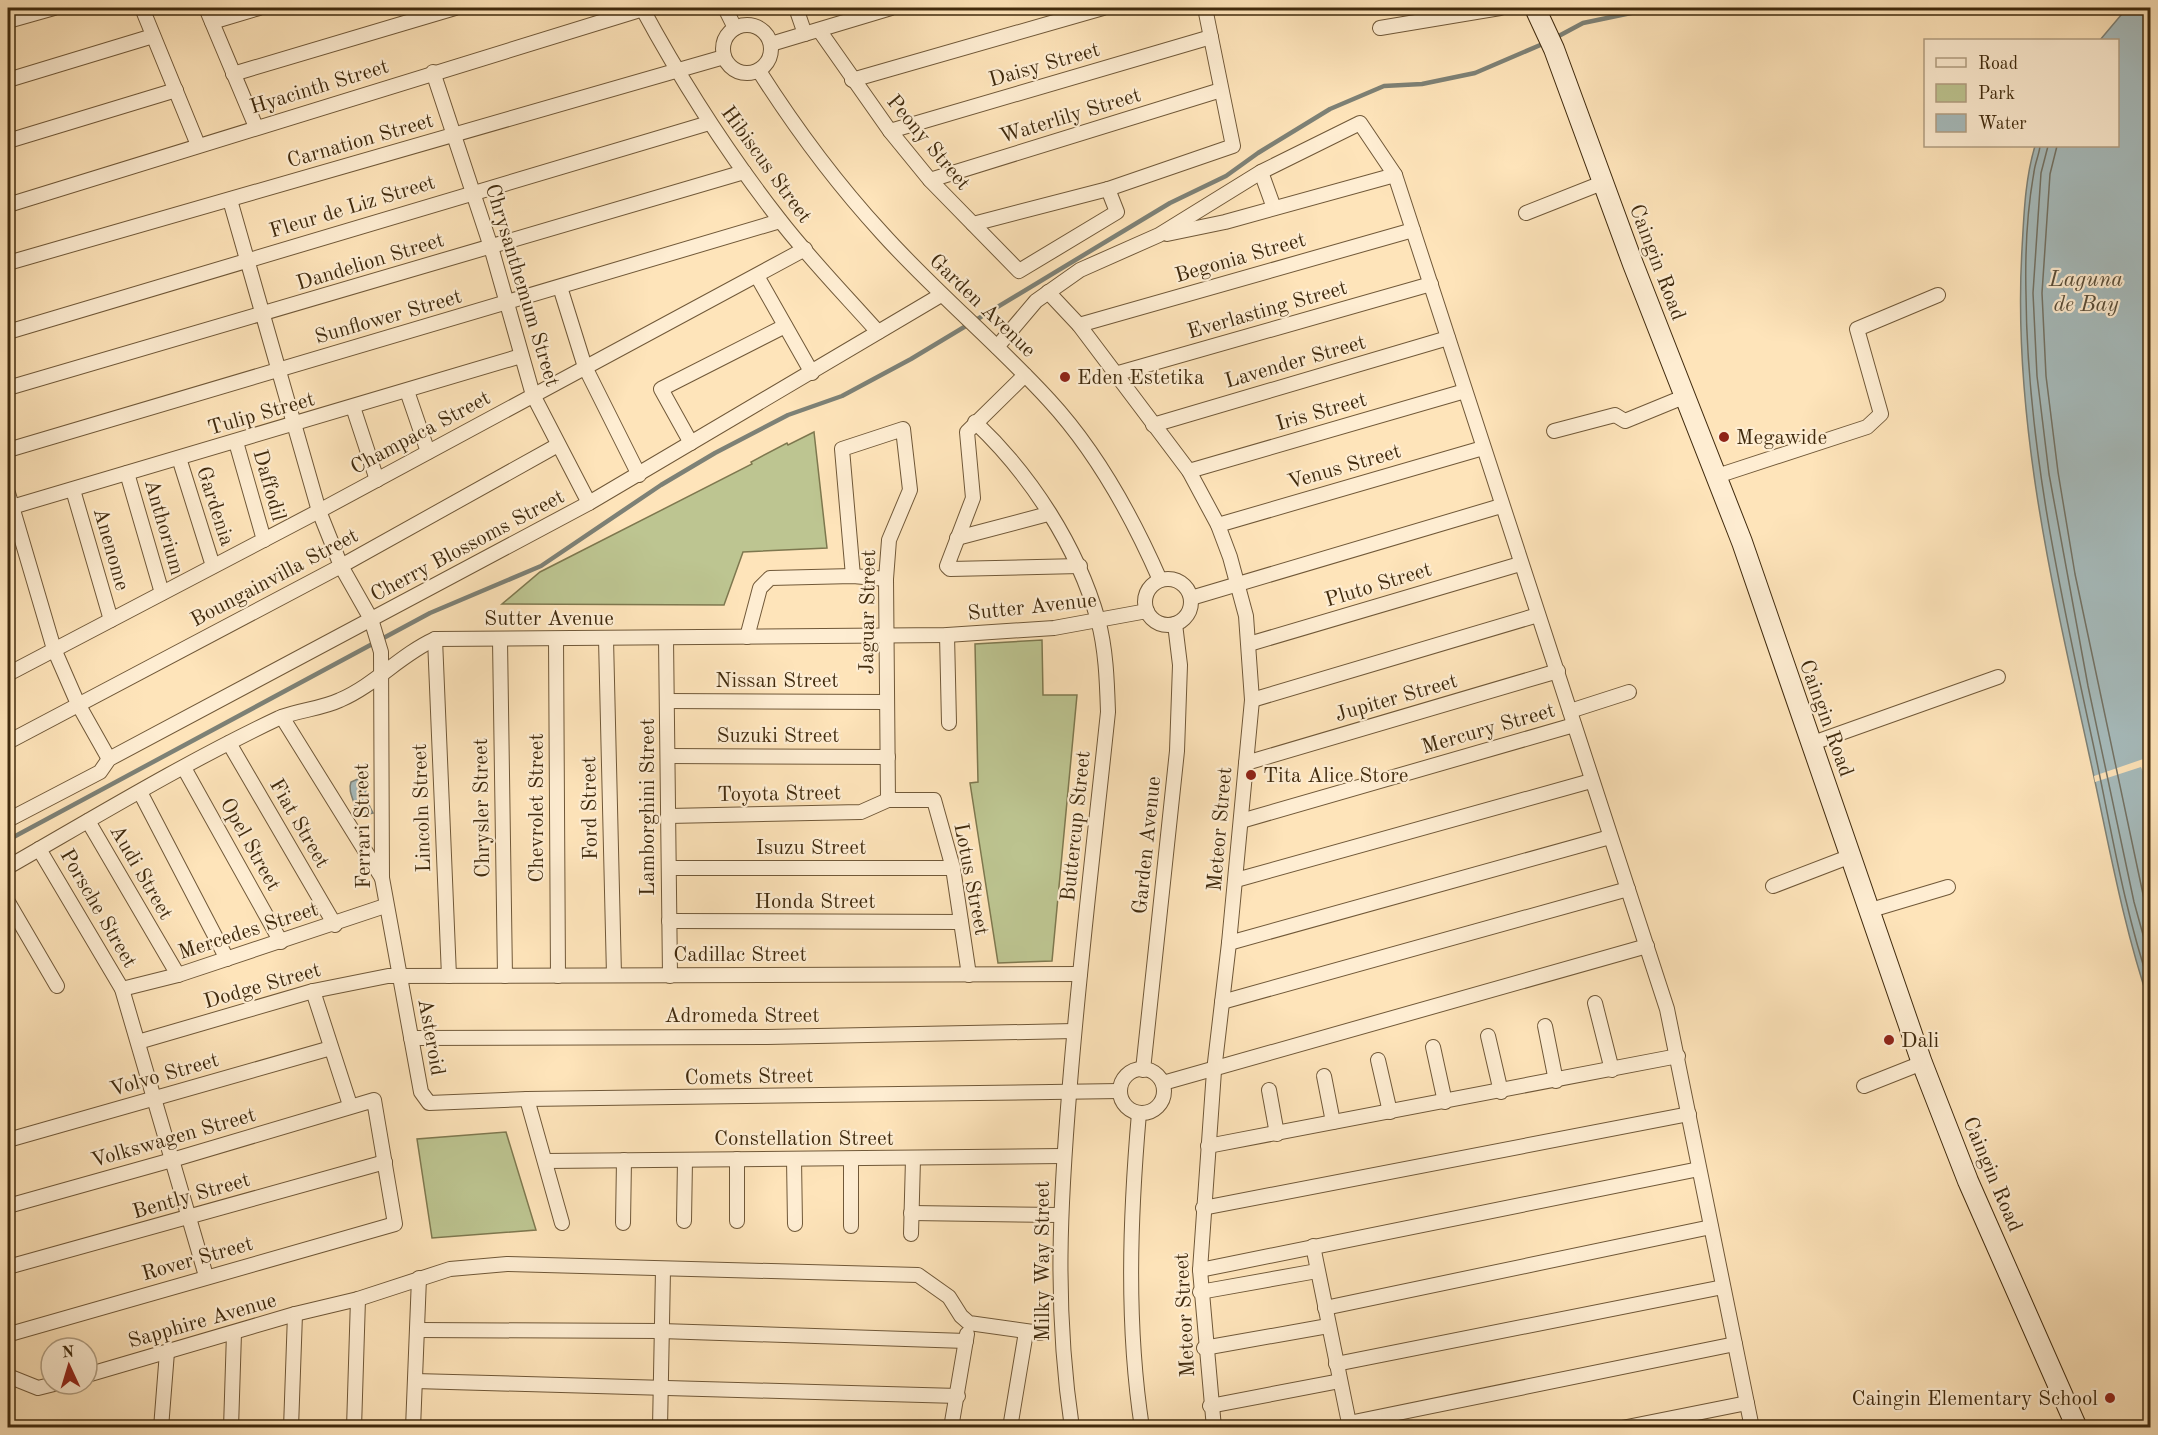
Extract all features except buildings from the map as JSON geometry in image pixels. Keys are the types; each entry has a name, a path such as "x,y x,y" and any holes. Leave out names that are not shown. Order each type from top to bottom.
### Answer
{"street":[{"path":"8,21 54,8"},
{"path":"142,8 198,145"},
{"path":"206,8 256,127"},
{"path":"212,22 259,8"},
{"path":"233,74 455,8"},
{"name":"Hibiscus Street","path":"643,8 675,69 744,172 780,221 878,332"},
{"name":"Hyacinth Street","path":"8,206 643,8"},
{"path":"725,8 735,28"},
{"path":"796,8 805,34"},
{"path":"771,44 891,8"},
{"path":"852,80 1103,8"},
{"path":"973,224 1108,189 1233,146 1205,8"},
{"path":"1380,28 1500,8"},
{"name":"Caingin Road","path":"1538,14 1554,49 1602,183 1717,476 1810,744 1871,910 1922,1063 1968,1181 2077,1428"},
{"path":"754,27 762,30 771,44 771,54 759,71 739,72 730,66 724,57 725,39 735,28 754,27"},
{"name":"Peony Street","path":"819,30 852,80 930,180 1019,271 1117,213 1108,189"},
{"path":"8,80 153,36"},
{"name":"Daisy Street","path":"890,131 1211,37"},
{"name":"Carnation Street","path":"8,264 675,69 724,57"},
{"name":"Garden Avenue","path":"759,71 795,127 838,183 941,295 1051,402 1099,466 1143,541 1160,580"},
{"name":"Chrysanthemum Street","path":"433,72 491,247 533,395 589,503"},
{"path":"8,141 176,90"},
{"name":"Waterlily Street","path":"930,180 1221,90"},
{"name":"Fleur de Liz Street","path":"8,332 710,123"},
{"path":"997,348 1036,301 1080,270 1159,235 1261,172 1360,123 1395,175 1501,506 1558,671 1591,781 1647,946 1678,1056 1752,1428"},
{"name":"Dandelion Street","path":"8,388 744,172"},
{"path":"1261,172 1274,208"},
{"path":"1159,235 1225,222 1395,175"},
{"path":"1526,213 1602,183"},
{"path":"1215,199 1225,222"},
{"name":"Ferrari Street","path":"230,200 319,511 341,566 372,623 381,652 382,878 385,906 400,976"},
{"name":"Sunflower Street","path":"8,450 780,221"},
{"name":"Begonia Street","path":"1079,325 1413,230"},
{"name":"Champaca Street","path":"54,649 319,511 805,249"},
{"path":"757,276 812,373"},
{"name":"Everlasting Street","path":"1115,374 1431,284"},
{"path":"560,286 585,367 639,475"},
{"name":"Meteor Street","path":"1048,292 1079,325 1189,471 1218,525 1246,616 1252,700 1236,880 1214,1071 1200,1270 1204,1348 1214,1428"},
{"name":"Cherry Blossoms Street","path":"8,820 100,772 109,759 372,623 639,475 941,295"},
{"path":"1717,476 1866,427 1881,414 1857,329 1938,295"},
{"path":"691,443 661,390 785,326"},
{"name":"Lavender Street","path":"1153,425 1448,338"},
{"name":"Tulip Street","path":"12,507 521,356"},
{"path":"1025,375 967,432 974,498 947,563 950,569 1080,566"},
{"path":"407,391 428,452"},
{"name":"Iris Street","path":"1189,471 1465,391"},
{"path":"1554,431 1615,415 1625,421 1686,396"},
{"path":"353,407 377,480"},
{"name":"Buttercup Street","path":"975,422 1005,451 1048,514 1080,566 1099,622 1107,681 1108,712 1069,1093"},
{"name":"Jaguar Street","path":"853,576 842,449 903,429 910,490 889,540 886,579 888,800"},
{"name":"Daffodil","path":"236,442 264,540"},
{"name":"Boungainvilla Street","path":"8,742 341,566 558,445"},
{"name":"Venus Street","path":"1218,525 1483,448"},
{"name":"Gardenia","path":"179,458 213,566"},
{"name":"Anthorium","path":"128,474 162,593"},
{"name":"Anenome","path":"74,490 111,620"},
{"path":"8,493 54,649 78,704 109,759"},
{"path":"1191,598 1501,506"},
{"path":"957,538 1048,514"},
{"name":"Pluto Street","path":"1249,644 1520,564"},
{"path":"747,637 760,588 770,578 853,576 886,579"},
{"path":"1170,579 1180,582 1187,589 1191,598 1188,614 1175,624 1159,623 1147,611 1147,593 1160,580 1170,579"},
{"name":"Sutter Avenue","path":"8,867 229,742 282,717 339,701 412,650 435,639 947,635 1054,628 1099,622 1147,611"},
{"path":"1252,700 1538,615"},
{"name":"Garden Avenue","path":"1143,1070 1177,751 1180,665 1175,624"},
{"path":"947,635 949,723"},
{"name":"Lamborghini Street","path":"666,638 670,976"},
{"name":"Lincoln Street","path":"435,639 449,976"},
{"name":"Chevrolet Street","path":"556,639 558,976"},
{"name":"Ford Street","path":"606,639 614,975"},
{"name":"Chrysler Street","path":"500,640 505,976"},
{"path":"8,674 54,649"},
{"name":"Jupiter Street","path":"1246,763 1558,671"},
{"path":"1810,744 1998,677"},
{"path":"1570,711 1629,692"},
{"name":"Nissan Street","path":"667,700 887,702"},
{"path":"282,717 382,878"},
{"name":"Mercury Street","path":"1241,821 1574,725"},
{"name":"Fiat Street","path":"229,742 335,924"},
{"name":"Suzuki Street","path":"668,756 888,757"},
{"name":"Opel Street","path":"184,768 281,942"},
{"path":"1236,880 1591,781"},
{"path":"140,792 227,959"},
{"name":"Toyota Street","path":"668,816 861,812 888,800"},
{"name":"Lotus Street","path":"888,800 934,800 953,868 969,975"},
{"name":"Audi Street","path":"88,821 178,975"},
{"path":"1229,943 1610,837"},
{"name":"Porsche Street","path":"39,849 122,989 206,1276"},
{"path":"1773,886 1851,856"},
{"name":"Isuzu Street","path":"669,868 953,868"},
{"path":"1871,910 1948,886"},
{"path":"1222,1002 1628,888"},
{"path":"8,902 57,986"},
{"name":"Mercedes Street","path":"122,989 178,975 385,906"},
{"name":"Honda Street","path":"669,921 961,922"},
{"path":"1163,1083 1214,1071 1647,946"},
{"name":"Cadillac Street","path":"400,976 1080,974"},
{"name":"Dodge Street","path":"138,1042 313,992 400,976"},
{"name":"Asteroid","path":"400,976 421,1092 429,1103"},
{"path":"313,992 350,1105"},
{"path":"1595,1003 1612,1070"},
{"path":"1545,1026 1556,1081"},
{"name":"Adromeda Street","path":"411,1038 1074,1031"},
{"path":"1488,1036 1501,1092"},
{"path":"1433,1047 1445,1102"},
{"name":"Volvo Street","path":"8,1140 331,1048"},
{"path":"1208,1146 1501,1092 1678,1056"},
{"path":"1378,1060 1390,1112"},
{"path":"1864,1086 1922,1063"},
{"path":"1143,1070 1155,1074 1163,1083 1164,1093 1156,1108 1139,1113 1130,1109 1123,1101 1120,1091 1125,1078 1130,1073 1143,1070"},
{"path":"1324,1076 1333,1122"},
{"path":"1269,1090 1277,1134"},
{"name":"Comets Street","path":"429,1103 527,1099 1120,1091"},
{"name":"Milky Way Street","path":"1069,1093 1059,1215 1059,1296 1072,1428"},
{"path":"527,1099 562,1223"},
{"name":"Volkswagen Street","path":"8,1206 172,1160 350,1105 374,1100 385,1162"},
{"path":"1139,1113 1134,1171 1131,1272 1135,1364 1142,1428"},
{"path":"1203,1208 1689,1114"},
{"name":"Constellation Street","path":"544,1161 1063,1156"},
{"path":"737,1159 737,1221"},
{"path":"794,1159 795,1224"},
{"path":"851,1159 851,1226"},
{"path":"911,1234 913,1159"},
{"path":"622,1223 624,1160"},
{"path":"684,1221 685,1160"},
{"name":"Bently Street","path":"8,1267 385,1162"},
{"name":"Rover Street","path":"9,1331 395,1224 385,1162"},
{"path":"1200,1270 1699,1169"},
{"path":"911,1214 1059,1215"},
{"path":"1325,1308 1711,1227"},
{"path":"1312,1246 1349,1425 1735,1344"},
{"name":"Sapphire Avenue","path":"99,1372 296,1314 358,1299 450,1269 507,1264 663,1270 918,1275 949,1297 960,1316 969,1323"},
{"path":"660,1428 663,1270"},
{"path":"1200,1292 1317,1270"},
{"path":"413,1428 419,1278"},
{"path":"1336,1364 1723,1287"},
{"path":"354,1428 358,1299"},
{"path":"291,1428 296,1314"},
{"path":"951,1428 969,1323 1033,1332 1010,1428"},
{"path":"1204,1348 1329,1326"},
{"path":"418,1330 661,1331 966,1341"},
{"path":"231,1428 234,1333"},
{"path":"158,1427 167,1352"},
{"path":"8,1376 39,1388"},
{"path":"415,1381 958,1396"},
{"path":"1210,1406 1340,1381"},
{"path":"1622,1428 1747,1403"}],"green space":[{"path":"814,432 827,548 743,552 724,605 502,604 540,572 752,464 751,462 787,443 788,445"},
{"path":"1042,640 1043,695 1077,695 1052,961 998,963 970,783 978,782 975,644"},
{"path":"506,1132 536,1230 432,1238 417,1139"}],"water":[{"name":"Laguna de Bay","path":"2127,8 2150,8 2150,1005 2131,943 2116,881 2049,567 2029,440 2023,376 2021,312 2024,210 2035,147 2119,147 2119,39 2101,39"},
{"path":"358,779 366,787 366,799 373,813 358,817 350,786 351,782"}],"pier":[{"path":"2149,757 2150,776 2146,778 2141,767 2095,782 2094,776"}],"waterway":[{"path":"1555,38 1583,23 1655,8"},
{"path":"8,840 430,613 541,566 661,485 715,453 788,415 842,396 911,359 1170,203 1226,176 1258,153 1330,109 1384,86 1422,84 1475,73 1545,43"}],"place":[{"name":"Eden Estetika","path":"1065,377"},
{"name":"Megawide","path":"1724,437"},
{"name":"Tita Alice Store","path":"1251,775"},
{"name":"Dali","path":"1889,1040"},
{"name":"Caingin Elementary School","path":"2110,1398"}]}
